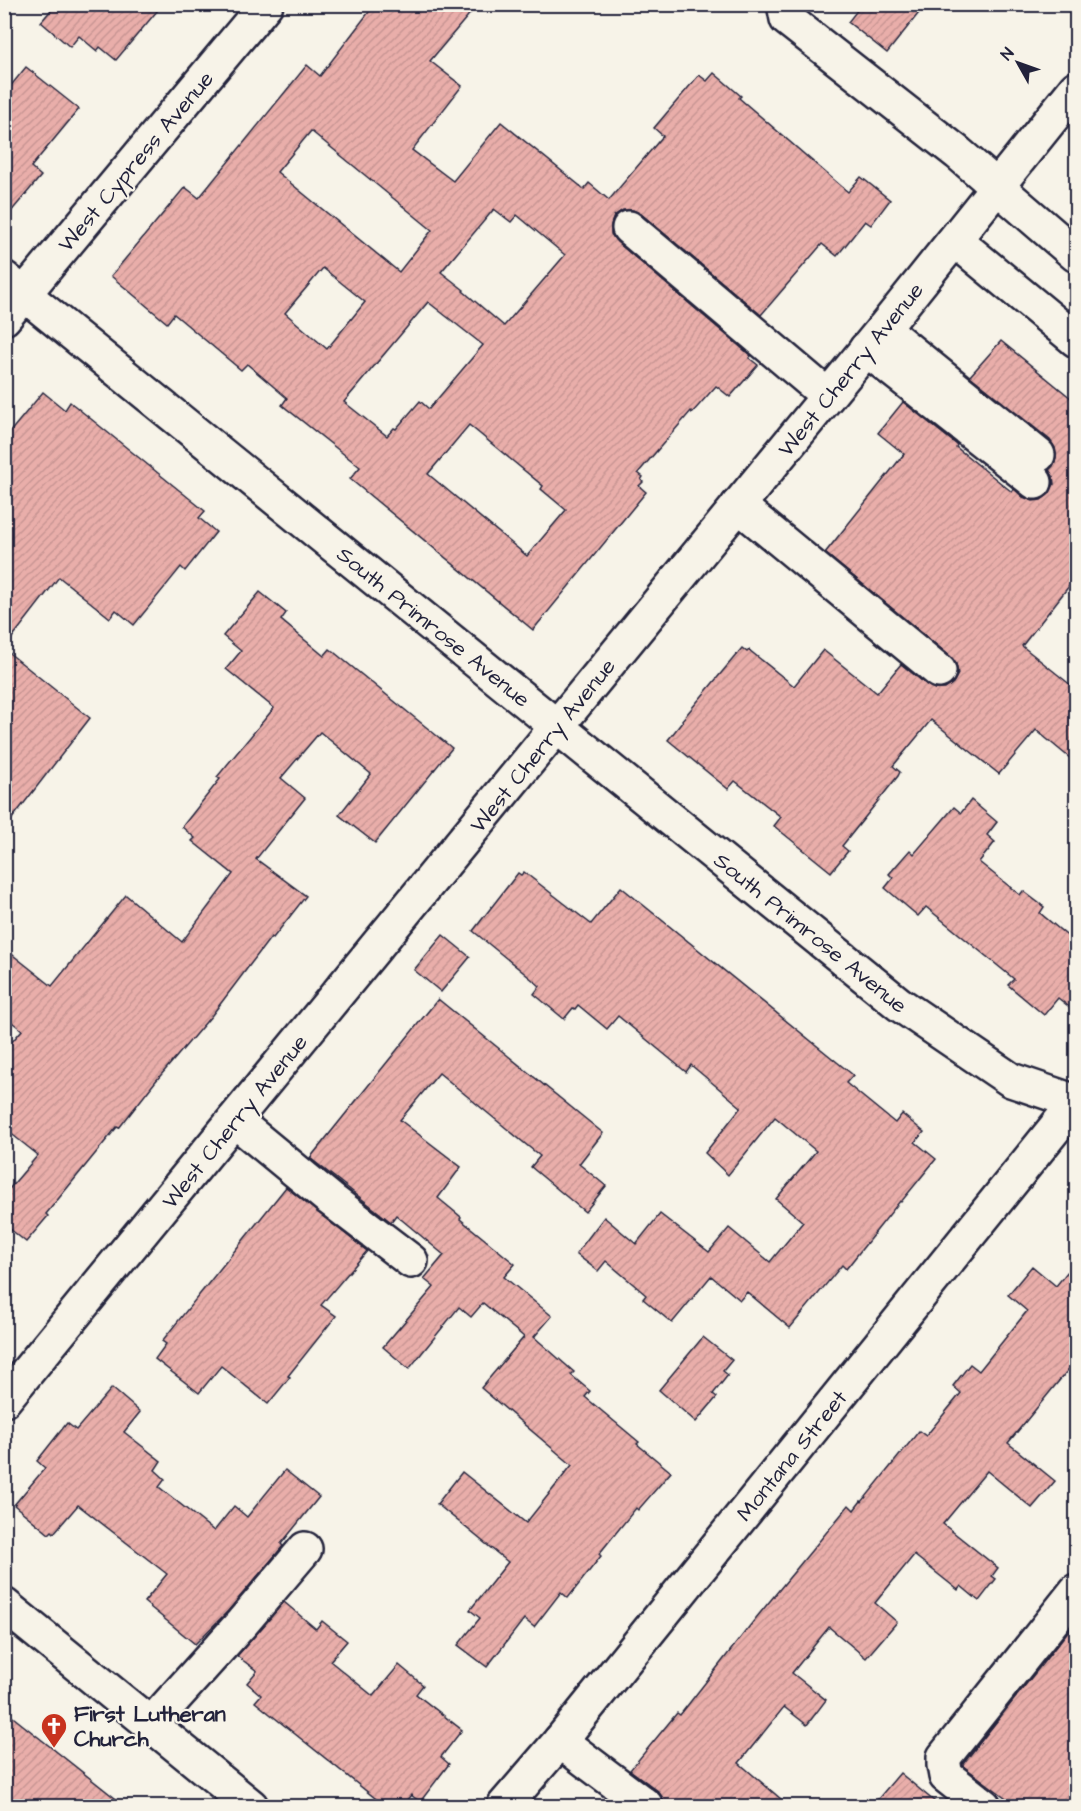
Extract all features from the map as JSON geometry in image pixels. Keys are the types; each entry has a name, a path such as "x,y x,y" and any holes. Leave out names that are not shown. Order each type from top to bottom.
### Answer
{"street":[{"name":"West Cypress Avenue","path":"11,296 156,138 266,4"},
{"path":"784,4 787,19 958,153 1077,255"},
{"name":"West Cherry Avenue","path":"4,1400 558,727 1077,88"},
{"path":"629,228 828,396"},
{"path":"955,240 1077,339"},
{"name":"South Primrose Avenue","path":"11,296 558,727 899,1004 1011,1080 1076,1102"},
{"path":"874,339 1036,469"},
{"path":"738,505 939,671"},
{"name":"Montana Street","path":"504,1806 560,1741 1076,1102"},
{"path":"234,1120 330,1199 411,1261"},
{"path":"150,1725 242,1623 304,1549"},
{"path":"984,1806 946,1776 944,1757 1077,1591"},
{"path":"4,1605 251,1806"},
{"path":"560,1741 646,1806"}],"building":[{"path":"56,4 163,4 116,60 100,47 97,51 79,36 70,47 41,22"},
{"path":"375,4 478,4 430,61 462,86 412,150 453,181 501,122 584,189 589,183 609,200 663,136 654,128 699,75 707,81 714,73 741,96 739,98 848,192 861,177 890,200 871,225 865,221 837,256 822,244 761,315 641,214 633,210 623,210 614,216 611,234 617,242 751,356 749,358 758,365 730,397 716,386 692,413 691,411 638,473 643,477 641,480 643,482 639,486 646,492 533,630 350,479 360,467 282,405 287,398 247,364 241,370 174,314 167,323 111,276 185,187 199,198 307,65 320,76","holes":["311,131 432,230 399,272 277,172","494,209 511,222 517,215 565,255 504,326 441,272","323,268 365,302 327,349 285,313","428,302 483,345 429,409 420,401 387,436 344,402","469,425 543,486 541,489 566,510 527,556 428,474"]},
{"path":"862,4 926,4 887,53 848,22"},
{"path":"26,67 79,109 31,167 41,176 4,220 4,94"},
{"path":"1001,341 1077,403 1077,576 1022,646 1077,690 1077,764 1036,730 999,774 931,720 893,766 900,772 898,776 842,846 848,851 831,872 774,826 781,817 735,781 728,789 668,740 742,648 747,652 749,650 794,686 823,650 877,693 901,664 935,689 945,689 953,683 958,674 956,664 951,657 825,553 904,454 878,433 903,402 1012,492 1014,489 1023,497 1033,501 1041,500 1049,494 1054,484 1049,470 1056,459 1055,448 1050,440 970,376"},
{"path":"43,392 65,410 70,402 205,511 199,518 216,532 185,571 181,567 134,625 116,610 110,618 59,577 4,648 4,439"},
{"path":"260,592 286,613 281,620 324,656 330,649 452,748 375,843 339,815 371,774 320,732 281,778 305,798 256,859 306,896 273,938 271,937 212,1015 46,1214 48,1216 26,1242 4,1224 4,1195 38,1155 4,1128 4,1051 22,1030 4,1016 4,948 52,986 126,895 182,942 233,874 192,841 195,838 182,827 220,779 217,777 274,708 226,669 241,651 223,636"},
{"path":"4,649 90,718 4,829"},
{"path":"971,800 997,822 987,835 995,842 979,862 1020,895 1023,891 1044,907 1040,913 1077,944 1077,1013 1058,998 1044,1015 1008,985 1014,979 926,907 918,916 885,888 893,878 889,874 910,850 914,854 954,807 961,813"},
{"path":"524,872 591,924 621,887 853,1075 846,1083 895,1123 902,1114 924,1132 915,1142 936,1159 846,1269 842,1265 790,1328 747,1292 740,1300 711,1276 672,1323 643,1299 646,1295 606,1261 598,1271 576,1254 604,1217 636,1244 660,1214 709,1252 729,1228 770,1262 803,1222 776,1199 816,1151 775,1117 728,1175 705,1153 741,1107 691,1065 686,1072 618,1016 607,1029 578,1005 564,1019 534,994 540,986 473,931 518,873 521,875"},
{"path":"443,935 470,957 441,992 414,970"},
{"path":"438,999 603,1133 579,1164 606,1186 585,1212 531,1167 540,1156 439,1073 400,1120 461,1167 438,1198 515,1264 504,1277 552,1316 534,1337 574,1372 571,1375 590,1391 585,1397 671,1472 638,1510 636,1508 568,1598 561,1592 534,1627 524,1619 487,1667 458,1645 480,1618 470,1610 508,1562 437,1504 462,1472 526,1523 572,1465 481,1388 524,1337 483,1303 471,1317 459,1307 409,1369 383,1347 434,1287 424,1279 444,1255 396,1215 391,1222 310,1158"},
{"path":"286,1187 367,1251 321,1305 336,1316 268,1404 221,1366 199,1393 155,1359 166,1344 162,1341"},
{"path":"1077,1260 1077,1359 1008,1443 1055,1481 1032,1508 987,1471 943,1524 998,1568 992,1576 996,1579 979,1601 961,1586 958,1590 914,1555 875,1603 897,1622 866,1658 829,1627 792,1673 826,1700 807,1725 784,1707 739,1763 789,1806 664,1806 663,1798 658,1791 630,1770 677,1713 680,1715 849,1505 854,1510 862,1502 919,1431 926,1436 961,1393 953,1386 970,1364 979,1371 1027,1311 1008,1295 1032,1266 1056,1286"},
{"path":"703,1337 732,1360 723,1371 728,1375 713,1394 717,1397 696,1422 659,1390"},
{"path":"112,1388 140,1412 124,1432 161,1461 155,1470 165,1479 159,1487 214,1531 234,1506 247,1517 285,1470 319,1497 281,1544 283,1546 228,1611 195,1644 144,1602 167,1574 78,1505 54,1533 52,1531 49,1534 14,1505 45,1468 37,1461 67,1423 76,1430"},
{"path":"284,1602 316,1629 322,1621 347,1641 330,1661 373,1696 399,1665 423,1685 416,1694 462,1730 441,1757 449,1764 420,1802 411,1795 402,1806 385,1806 255,1702 261,1695 247,1683 257,1671 237,1656"},
{"path":"1077,1620 1077,1806 1017,1806 963,1764"},
{"path":"4,1710 125,1806 4,1806"},
{"path":"900,1773 940,1806 872,1806"}],"place":[{"name":"First Lutheran Church","path":"54,1749"}]}
